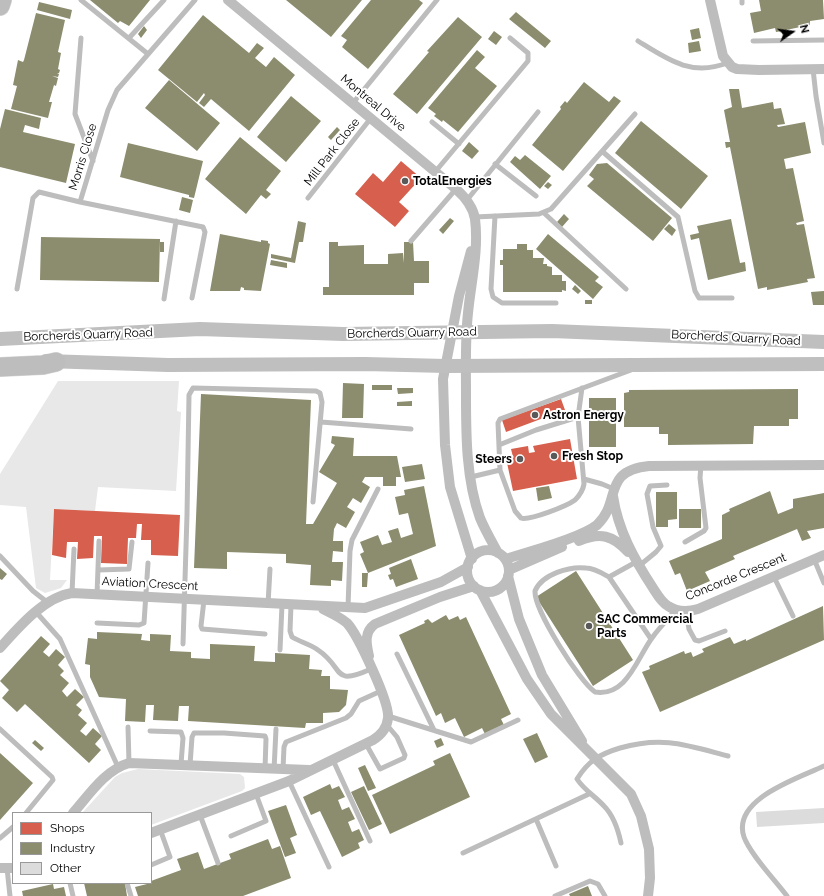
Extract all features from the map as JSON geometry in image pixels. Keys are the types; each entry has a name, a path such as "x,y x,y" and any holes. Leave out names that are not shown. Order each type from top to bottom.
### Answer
{"highway":[{"path":"0,6 2,0"},
{"path":"0,367 43,365 56,362"}],"main road":[{"name":"Borcherds Quarry Road","path":"0,339 200,329 263,330 343,334 452,331 552,331 824,342"},
{"name":"Borcherds Quarry Road","path":"0,360 168,365 364,364 465,366 824,364"}],"street":[{"path":"710,0 720,48 727,63 737,69 824,69"},
{"name":"Montreal Drive","path":"230,1 456,189 467,200 475,218 475,254 465,366 466,438 471,476 480,516 501,556"},
{"name":"Montreal Drive","path":"470,563 449,475 445,445 443,379 467,263 475,242"},
{"path":"648,896 650,860 641,816 631,794 584,745 560,725 539,698 477,588 469,578 470,563 480,552 486,551 501,556 550,545 591,529 602,519 618,480 632,469 649,466 824,465"},
{"name":"Concorde Crescent","path":"613,492 618,521 636,562 662,602 681,610 698,609 824,555"},
{"name":"Concorde Crescent","path":"509,573 586,538 600,535 615,539 636,562"},
{"path":"501,556 509,573 519,619 542,675 584,745"},
{"name":"Aviation Crescent","path":"1,645 47,602 55,597 72,593 319,607 365,608 441,582 470,563"},
{"path":"477,588 486,592 498,590 506,582 509,573"},
{"name":"Aviation Crescent","path":"371,667 367,635 370,628 375,624 440,597 477,588"},
{"name":"Aviation Crescent","path":"319,607 342,619 350,627 371,667 381,691 387,707 387,720"},
{"path":"156,831 256,794 333,760 366,744 383,732 387,720"},
{"path":"74,812 110,772 129,763 274,770 312,770"}],"lane":[{"path":"81,0 148,54"},
{"path":"129,38 164,0"},
{"name":"Morris Close","path":"192,298 204,229 201,226 80,202 108,110 117,90 195,0"},
{"path":"353,103 437,0"},
{"path":"81,38 75,114 93,161"},
{"path":"435,172 528,61 528,53 510,38"},
{"path":"753,41 824,40"},
{"path":"638,41 667,59 683,66 706,69 727,63"},
{"path":"813,69 824,143"},
{"path":"467,200 538,112"},
{"path":"475,218 544,213 560,199 635,114"},
{"name":"Mill Park Close","path":"308,198 371,118"},
{"path":"432,122 459,144"},
{"path":"603,152 678,217 695,291 699,298 732,298"},
{"path":"495,164 536,196"},
{"path":"411,241 456,189"},
{"path":"17,289 33,198 39,192 80,202"},
{"path":"544,213 626,289"},
{"path":"495,216 491,288 493,297 502,303 556,303"},
{"path":"164,299 176,221"},
{"path":"582,388 578,417 578,436 584,479 582,491 574,500 531,518 523,519 518,517 502,481 500,470 498,423 500,419 582,388 621,374 640,365"},
{"path":"183,644 190,391 193,388 198,387 316,391 320,393 322,402 321,422 313,502"},
{"path":"499,445 536,430 578,417"},
{"path":"321,422 411,429"},
{"path":"685,542 704,532 706,528 700,478 701,465"},
{"path":"471,476 500,470"},
{"path":"584,479 602,484 613,492"},
{"path":"609,577 656,552 661,546 653,527 648,489 650,486 667,485"},
{"path":"348,608 350,551 352,540 378,489"},
{"path":"97,595 99,541"},
{"path":"98,570 129,569 132,542"},
{"path":"72,593 74,549"},
{"path":"0,556 33,591 47,602"},
{"path":"814,559 824,583"},
{"path":"97,623 139,625 144,623 148,563"},
{"path":"651,639 609,577 587,568 575,568 547,578 536,588 534,596 536,602 564,653 590,688 596,692 606,692 625,681 651,639 681,610 695,640 699,641 725,631"},
{"path":"268,604 270,569"},
{"path":"774,577 793,616"},
{"path":"204,600 201,626 202,629 265,634"},
{"path":"286,605 292,637 317,648 324,654 343,677 357,675 371,667"},
{"path":"280,650 286,605"},
{"path":"36,612 60,639 118,767"},
{"path":"397,654 434,730"},
{"path":"274,770 286,742 346,718 351,714 359,701 381,691"},
{"path":"387,720 434,730 471,742 518,720"},
{"path":"366,744 380,769 404,758 405,755 397,737 387,720"},
{"path":"128,726 129,763"},
{"path":"0,729 52,777 53,780 27,812"},
{"path":"274,770 276,729"},
{"path":"150,731 181,732 186,765"},
{"path":"186,765 194,734 224,732 265,736 274,770"},
{"path":"621,843 611,814 589,794 577,779 595,757 613,750 652,741 681,744 728,756"},
{"path":"333,760 370,841"},
{"path":"787,896 746,841 743,829 745,815 759,798 824,766"},
{"path":"289,780 329,868"},
{"path":"231,836 266,821 256,794"},
{"path":"463,853 589,794"},
{"path":"200,815 218,863"},
{"path":"536,819 556,866"},
{"path":"0,838 12,828"},
{"path":"152,865 170,857 156,831"},
{"path":"6,868 10,896"},
{"path":"555,896 590,881 598,884 605,896"},
{"path":"70,884 73,896"},
{"path":"127,884 131,896"}],"shaded area":[{"path":"58,381 179,381 177,411 181,412 176,491 98,487 95,511 54,509 50,580 67,580 61,588 45,593 36,588 26,507 0,505 0,474"},
{"path":"138,769 240,774 244,777 245,788 242,791 152,825 152,812 83,812 115,777 122,773"}],"building: Shops":[{"path":"401,161 421,178 399,202 409,211 395,227 355,194 373,173 383,182"},
{"path":"561,399 565,410 506,432 502,420"},
{"path":"570,439 577,479 513,491 506,458 513,457 511,449 528,446 529,453 535,452 533,446"},
{"path":"54,509 180,515 178,556 151,555 151,540 141,540 142,524 137,524 136,538 128,538 127,564 101,563 102,536 94,536 93,558 77,559 78,542 67,542 66,558 52,555"}],"building: Industry":[{"path":"90,0 150,0 129,26 120,21 118,23"},
{"path":"286,0 362,0 331,37"},
{"path":"371,0 419,0 423,3 368,69 342,47 347,40 341,36"},
{"path":"759,0 823,0 824,19 810,21 810,25 786,30 788,33 786,36 782,34 782,31 776,32 775,28 754,33 750,13 761,11"},
{"path":"39,2 72,10 70,19 37,10"},
{"path":"516,12 551,41 545,48 509,19"},
{"path":"36,13 65,20 58,52 61,53 58,69 60,70 57,74 59,74 58,77 52,76 58,78 56,86 54,85 49,102 52,102 48,118 11,109 17,86 13,85 18,60 23,62 24,60"},
{"path":"203,15 249,53 257,43 264,48 255,58 266,67 274,57 295,75 249,131 211,99 204,107 199,103 205,95 204,93 197,102 158,70"},
{"path":"458,17 482,37 417,114 393,94 429,52 427,51"},
{"path":"144,26 147,30 141,38 138,34"},
{"path":"699,28 701,38 692,40 690,30"},
{"path":"494,31 502,37 496,45 488,39"},
{"path":"699,41 701,51 689,53 688,43"},
{"path":"477,50 485,57 475,68 497,86 458,132 443,120 442,122 434,116 436,114 428,108"},
{"path":"169,80 220,123 197,151 145,108"},
{"path":"584,82 609,102 614,96 621,101 563,171 532,145 561,109 560,107 565,101 567,103"},
{"path":"729,89 739,89 742,108 773,102 774,109 781,108 785,124 777,125 778,127 805,122 811,153 784,159 786,169 793,168 804,221 796,223 797,225 804,224 815,278 807,279 808,282 767,290 767,287 758,289 730,147 726,148 725,142 730,142 724,110 732,107"},
{"path":"291,96 321,121 286,162 257,137"},
{"path":"5,109 41,118 39,129 25,125 23,132 75,144 66,183 0,167 0,129"},
{"path":"641,121 708,176 681,209 615,153"},
{"path":"337,127 340,130 331,140 328,137"},
{"path":"240,137 281,171 266,190 271,194 266,199 261,195 246,214 205,179"},
{"path":"469,142 479,151 472,159 462,151"},
{"path":"128,143 203,161 194,198 189,197 189,195 120,177"},
{"path":"525,155 551,176 540,189 510,162 515,156 520,160"},
{"path":"607,163 672,218 653,241 587,186 594,179 589,175 597,164"},
{"path":"548,182 552,185 548,189 544,186"},
{"path":"182,197 193,200 190,213 179,210"},
{"path":"564,214 569,219 562,227 557,222"},
{"path":"450,218 454,221 443,234 439,230"},
{"path":"731,219 740,263 745,262 746,271 708,280 699,238 691,240 690,235 699,233 697,226"},
{"path":"298,221 306,223 303,242 299,242 295,263 271,258 271,254 291,258"},
{"path":"669,224 676,230 672,236 664,229"},
{"path":"220,234 261,242 261,240 268,241 270,244 261,291 244,290 244,288 241,287 240,291 210,291"},
{"path":"548,234 599,277 595,281 603,287 593,299 536,249"},
{"path":"41,237 160,239 159,282 40,280"},
{"path":"160,242 164,242 164,252 160,252"},
{"path":"329,242 338,242 338,246 364,245 364,264 388,264 388,254 403,253 404,263 404,242 413,242 414,261 429,261 429,283 414,283 414,295 323,295 323,287 329,287"},
{"path":"517,244 527,244 527,250 533,250 533,258 544,258 543,264 547,264 547,266 552,267 552,275 562,275 562,281 566,281 566,291 503,292 503,265 500,265 500,260 503,260 503,249 517,249"},
{"path":"271,260 287,263 287,268 270,265"},
{"path":"575,285 581,291 578,294 572,289"},
{"path":"824,291 824,305 813,305 811,292"},
{"path":"585,300 592,300 592,304 585,304"},
{"path":"343,383 364,384 363,418 342,418"},
{"path":"372,385 392,385 392,390 372,390"},
{"path":"397,388 413,388 413,393 398,394"},
{"path":"798,389 798,419 789,419 789,426 754,426 753,444 668,445 668,434 659,434 659,427 624,427 624,393 629,392 629,390"},
{"path":"201,394 311,400 306,524 313,524 337,483 319,472 335,445 331,443 332,436 354,438 353,456 397,456 401,477 396,477 396,486 383,486 383,477 365,477 362,482 370,487 361,503 353,498 347,507 355,512 346,528 337,523 334,529 333,541 343,541 343,552 333,551 332,562 343,562 342,581 331,580 331,586 310,585 311,565 286,563 286,554 227,552 227,569 194,568"},
{"path":"589,398 616,398 616,447 589,447"},
{"path":"412,401 412,406 397,406 397,402"},
{"path":"422,464 425,479 405,482 402,467"},
{"path":"424,486 436,546 368,573 360,554 364,552 360,542 378,535 382,545 392,542 388,531 398,528 401,538 413,534 408,513 399,515 395,497 405,495 404,490"},
{"path":"549,486 552,498 538,501 536,488"},
{"path":"770,491 778,514 793,508 793,499 824,493 824,528 807,531 811,538 802,541 797,529 733,556 735,559 705,572 710,581 687,591 680,573 675,575 669,561 722,539 722,515 730,511 729,509"},
{"path":"656,492 677,492 677,519 668,520 668,527 656,527"},
{"path":"679,509 701,509 701,528 679,528"},
{"path":"411,559 418,579 396,587 393,579 390,580 388,575 391,574 389,568"},
{"path":"0,568 7,574 2,580 0,579"},
{"path":"576,571 633,660 593,686 536,597"},
{"path":"362,573 368,573 367,587 362,587"},
{"path":"823,606 824,640 660,712 642,672 650,669 649,666 684,651 685,654 691,652 693,657 704,652 702,649 730,637 734,644 746,639 746,641"},
{"path":"446,615 449,620 458,616 460,620 466,617 511,714 501,719 504,725 485,734 482,728 464,737 455,718 445,723 441,713 436,716 399,635 425,623 424,621 428,619 432,623"},
{"path":"97,632 142,634 141,640 150,641 150,634 171,635 170,651 191,652 191,658 210,659 210,644 255,646 254,661 275,662 275,653 310,655 309,669 322,670 321,676 330,676 330,689 348,690 346,705 339,712 323,713 323,723 306,723 305,728 188,721 189,706 179,706 178,721 153,720 154,705 146,705 145,722 125,721 126,699 99,697 90,677 90,665 85,664 88,638 97,639"},
{"path":"41,636 50,644 43,652 49,657 56,649 65,657 58,665 64,671 60,675 69,683 62,691 67,697 75,689 84,697 76,705 82,710 78,715 87,723 80,731 86,736 93,728 102,736 95,744 101,750 89,763 25,704 17,712 2,698 9,690 0,681"},
{"path":"537,733 548,757 535,763 523,739"},
{"path":"441,738 444,745 437,748 434,741"},
{"path":"35,740 44,748 41,751 32,743"},
{"path":"0,753 33,783 0,820"},
{"path":"450,753 470,797 390,834 372,795 435,765 433,761"},
{"path":"365,765 376,788 368,791 358,768"},
{"path":"330,784 332,789 339,786 345,797 338,800 342,810 349,807 355,819 348,822 352,832 359,829 364,840 358,843 360,848 342,857 320,811 311,815 303,797"},
{"path":"364,786 382,824 369,830 351,792"},
{"path":"286,805 297,835 290,838 296,853 285,857 268,811"},
{"path":"268,839 272,849 280,846 291,878 243,896 138,896 135,887 152,884 152,881 181,870 177,859 198,852 204,869 231,859 229,854"},
{"path":"53,884 54,889 64,887 66,896 23,896 22,891"},
{"path":"84,884 125,884 127,896 87,896"},
{"path":"588,886 592,896 570,896 569,894"}],"building: Other":[{"path":"824,808 824,823 757,827 756,812"}],"place":[{"name":"TotalEnergies","path":"405,181"},
{"name":"Astron Energy","path":"535,415"},
{"name":"Fresh Stop","path":"554,456"},
{"name":"Steers","path":"520,459"},
{"name":"SAC Commercial Parts","path":"589,626"}]}
